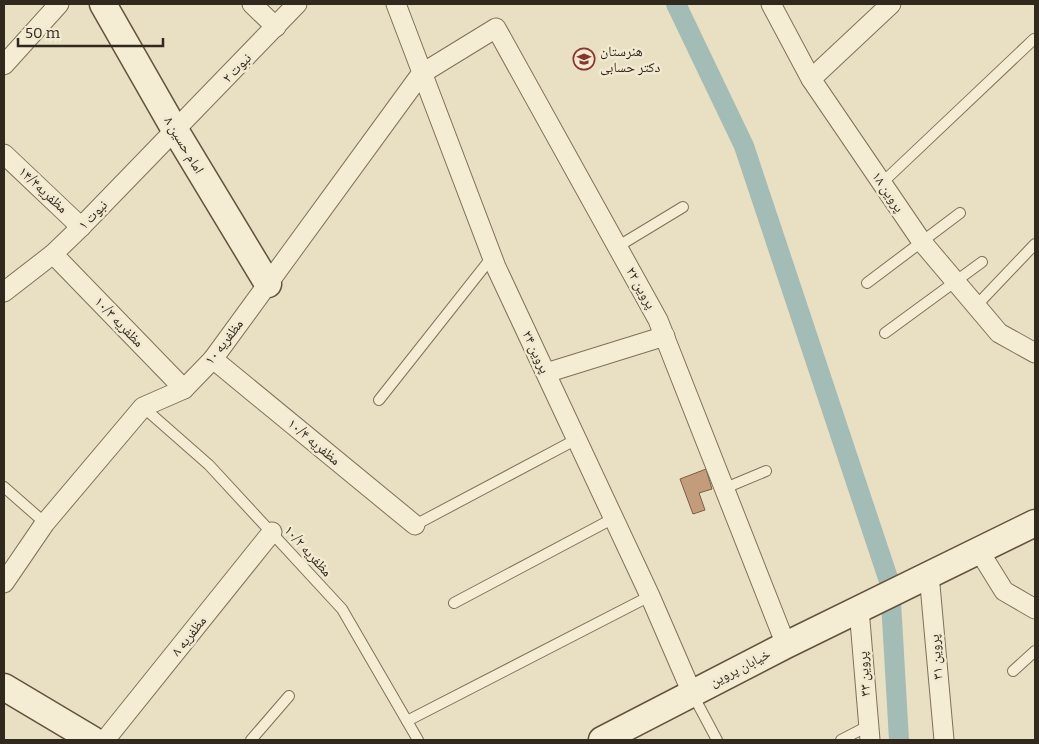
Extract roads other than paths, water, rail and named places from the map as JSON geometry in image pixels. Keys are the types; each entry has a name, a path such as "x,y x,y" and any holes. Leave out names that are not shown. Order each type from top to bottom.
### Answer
{"street":[{"path":"4,65 60,4"},
{"name":"امام حسین ۸","path":"103,4 175,130 268,284"},
{"path":"252,4 276,27"},
{"name":"نبوت ۲","path":"175,130 297,4"},
{"name":"پروین ۲۴","path":"396,4 492,257 650,596 692,693"},
{"name":"پروین ۱۸","path":"771,4 811,79 922,242 999,333 1035,353"},
{"path":"811,79 892,4"},
{"name":"پروین ۲۲","path":"421,74 496,28 658,320 786,645"},
{"name":"مظفریه ۱۰","path":"4,583 45,523 142,407 184,389 213,359 421,74"},
{"name":"نبوت ۱","path":"4,292 53,254 82,227 175,130"},
{"name":"مظفریه۱۴/۴","path":"4,154 82,227"},
{"name":"مظفریه ۱۰/۳","path":"53,254 184,389"},
{"path":"546,373 664,336"},
{"name":"مظفریه ۱۰/۴","path":"213,359 415,526"},
{"path":"919,579 1035,523"},
{"name":"مظفریه ۸","path":"105,740 272,532"},
{"path":"978,550 1004,591 1035,609"},
{"name":"خیابان پروین","path":"602,740 919,579"},
{"name":"پروین ۳۱","path":"919,579 944,740"},
{"name":"پروین ۳۳","path":"869,733 870,603"},
{"path":"4,688 93,740"}],"lane":[{"path":"882,183 1034,39"},
{"path":"617,247 683,208"},
{"path":"867,283 960,213"},
{"path":"976,306 1035,244"},
{"path":"379,400 492,257"},
{"path":"885,333 982,262"},
{"name":"مظفریه ۱۰/۲","path":"142,407 209,466 342,609 418,740"},
{"path":"415,526 577,439"},
{"path":"723,489 766,471"},
{"path":"4,488 45,523"},
{"path":"454,603 614,518"},
{"path":"407,721 650,596"},
{"path":"1013,671 1035,651"},
{"path":"692,693 717,740"},
{"path":"251,740 289,696"},
{"path":"841,740 869,733"}],"waterway":[{"path":"676,4 744,146 890,584 899,740"}],"place":[{"name":"هنرستان دکتر حسابی","path":"584,59"}]}
